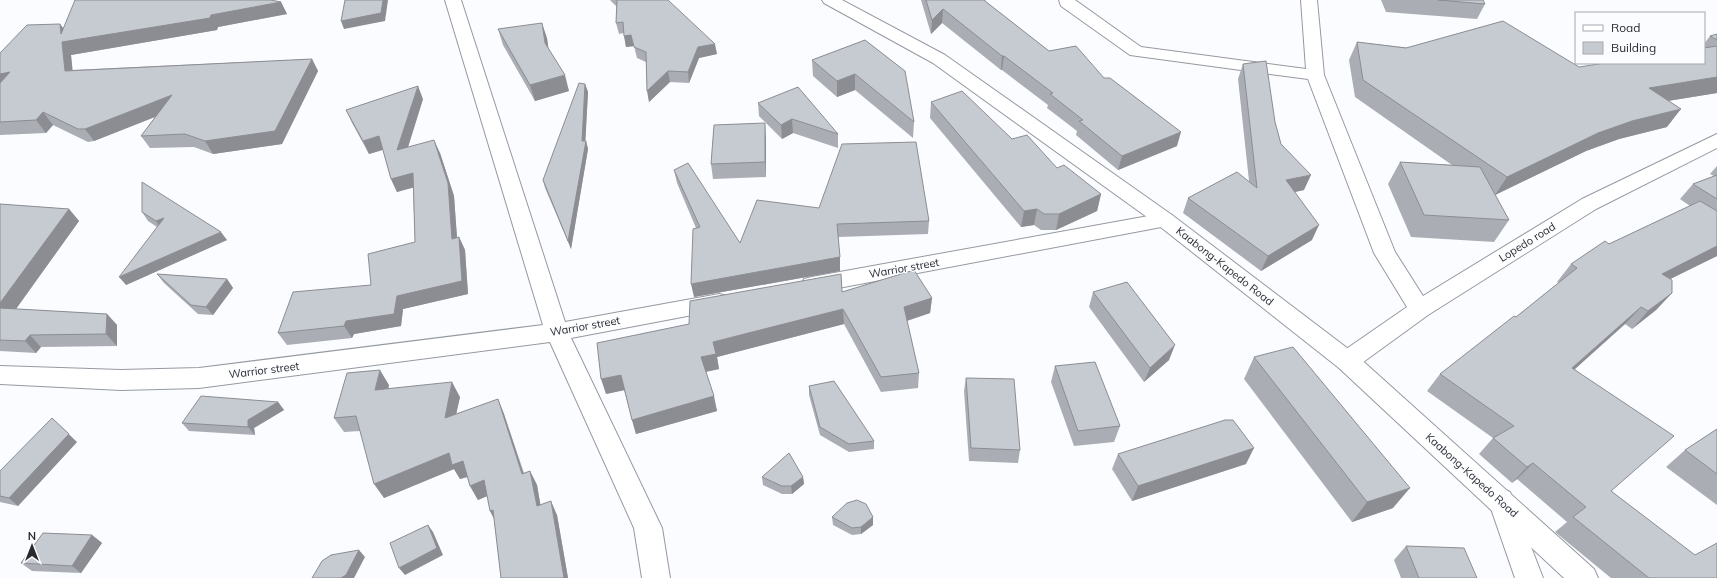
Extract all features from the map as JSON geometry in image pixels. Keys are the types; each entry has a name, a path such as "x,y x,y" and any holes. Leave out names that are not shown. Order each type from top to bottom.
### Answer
{"street":[{"path":"453,0 557,332 648,528 656,578"},
{"name":"Kaabong-Kapedo Road","path":"830,0 939,59 1165,220 1347,360 1501,500 1584,578"},
{"path":"1067,0 1067,3 1136,51 1315,75"},
{"path":"1309,0 1315,75 1385,253 1420,309"},
{"name":"Lopedo road","path":"1347,360 1420,309 1588,204 1717,140"},
{"name":"Warrior street","path":"791,289 1165,220"},
{"name":"Warrior street","path":"0,375 121,380 199,378 557,332 736,299"},
{"path":"1501,500 1529,578"}],"building":[{"path":"75,0 271,0 281,2 211,15 210,18 62,42 65,71 312,59 275,131 205,141 185,134 141,136 172,95 85,129 78,129 43,112 36,120 0,122 0,83 10,72 0,74 0,53 27,25 60,24 61,34"},
{"path":"345,0 383,0 381,13 341,21"},
{"path":"617,0 668,0 715,44 698,47 688,72 668,71 647,91 646,52 634,47 631,35 624,36 623,22 616,23"},
{"path":"926,0 985,0 1049,51 1076,46 1104,78 1110,78 1181,132 1122,156 1079,121 1083,120 1050,94 1053,93 1002,56 943,9 932,20"},
{"path":"1438,0 1483,0 1485,4"},
{"path":"1503,21 1579,67 1598,64 1705,64 1705,48 1717,46 1717,77 1649,88 1681,109 1632,121 1598,133 1507,177 1363,80 1357,42 1406,48"},
{"path":"542,23 545,43 565,75 530,85 498,29"},
{"path":"1717,34 1717,40 1710,36"},
{"path":"865,40 905,71 914,122 855,74 837,81 812,60"},
{"path":"1266,61 1275,122 1281,144 1311,175 1286,180 1319,225 1268,256 1188,198 1237,172 1257,188 1243,64"},
{"path":"579,83 585,84 582,141 586,141 568,241 543,180"},
{"path":"418,86 397,150 434,140 448,183 452,239 459,237 462,281 397,296 394,314 346,321 344,326 278,333 293,292 371,285 368,254 415,242 413,173 391,179 379,136 363,141 346,110"},
{"path":"798,87 838,134 792,119 781,125 758,103"},
{"path":"962,91 1012,139 1027,135 1057,168 1064,165 1101,194 1059,214 1044,214 1037,209 1024,211 931,102"},
{"path":"765,123 765,162 711,164 714,125"},
{"path":"916,142 929,221 837,224 840,257 691,284 693,229 700,227 674,170 688,163 740,243 757,200 819,208 842,144"},
{"path":"1400,162 1480,167 1509,220 1424,215"},
{"path":"1717,175 1717,199 1693,184"},
{"path":"142,182 221,232 119,277 164,218 156,221 142,212"},
{"path":"1700,201 1717,211 1717,246 1662,274 1672,280 1672,293 1648,311 1641,307 1572,368 1674,436 1611,491 1695,555 1717,543 1717,578 1649,578 1573,517 1586,507 1533,463 1527,467 1493,438 1514,426 1440,374 1514,316 1516,317 1577,268 1571,264 1605,241 1609,244"},
{"path":"0,204 69,209 0,303"},
{"path":"914,270 932,298 904,307 919,373 881,377 843,309 713,342 716,354 701,357 714,396 632,420 621,375 601,379 597,343 689,324 690,301 841,274 842,292"},
{"path":"157,274 227,279 206,307 191,305"},
{"path":"1127,282 1175,345 1150,368 1093,292"},
{"path":"0,308 107,314 106,334 30,335 25,341 0,340"},
{"path":"1293,347 1410,488 1367,502 1254,357"},
{"path":"1095,362 1120,426 1078,431 1055,366"},
{"path":"380,370 375,390 452,382 445,418 498,399 522,474 530,471 537,506 551,501 564,578 501,578 493,510 490,511 484,480 470,486 463,461 452,465 449,453 374,484 356,416 334,418 347,373"},
{"path":"966,378 1014,379 1020,450 971,448"},
{"path":"834,381 874,441 849,444 820,427 809,386"},
{"path":"201,396 278,402 248,420 248,427 182,423"},
{"path":"52,418 69,434 9,498 0,496 0,471"},
{"path":"1225,420 1233,420 1254,448 1138,486 1118,454"},
{"path":"1717,429 1717,474 1685,450"},
{"path":"789,453 803,477 791,486 782,486 762,477"},
{"path":"857,500 866,504 873,517 861,527 852,528 832,517 847,503"},
{"path":"428,525 437,548 399,568 390,543"},
{"path":"43,533 92,535 72,566 21,563"},
{"path":"1406,546 1464,548 1477,578 1419,578"},
{"path":"359,550 346,575 341,578 312,578 322,561 331,555"}]}
